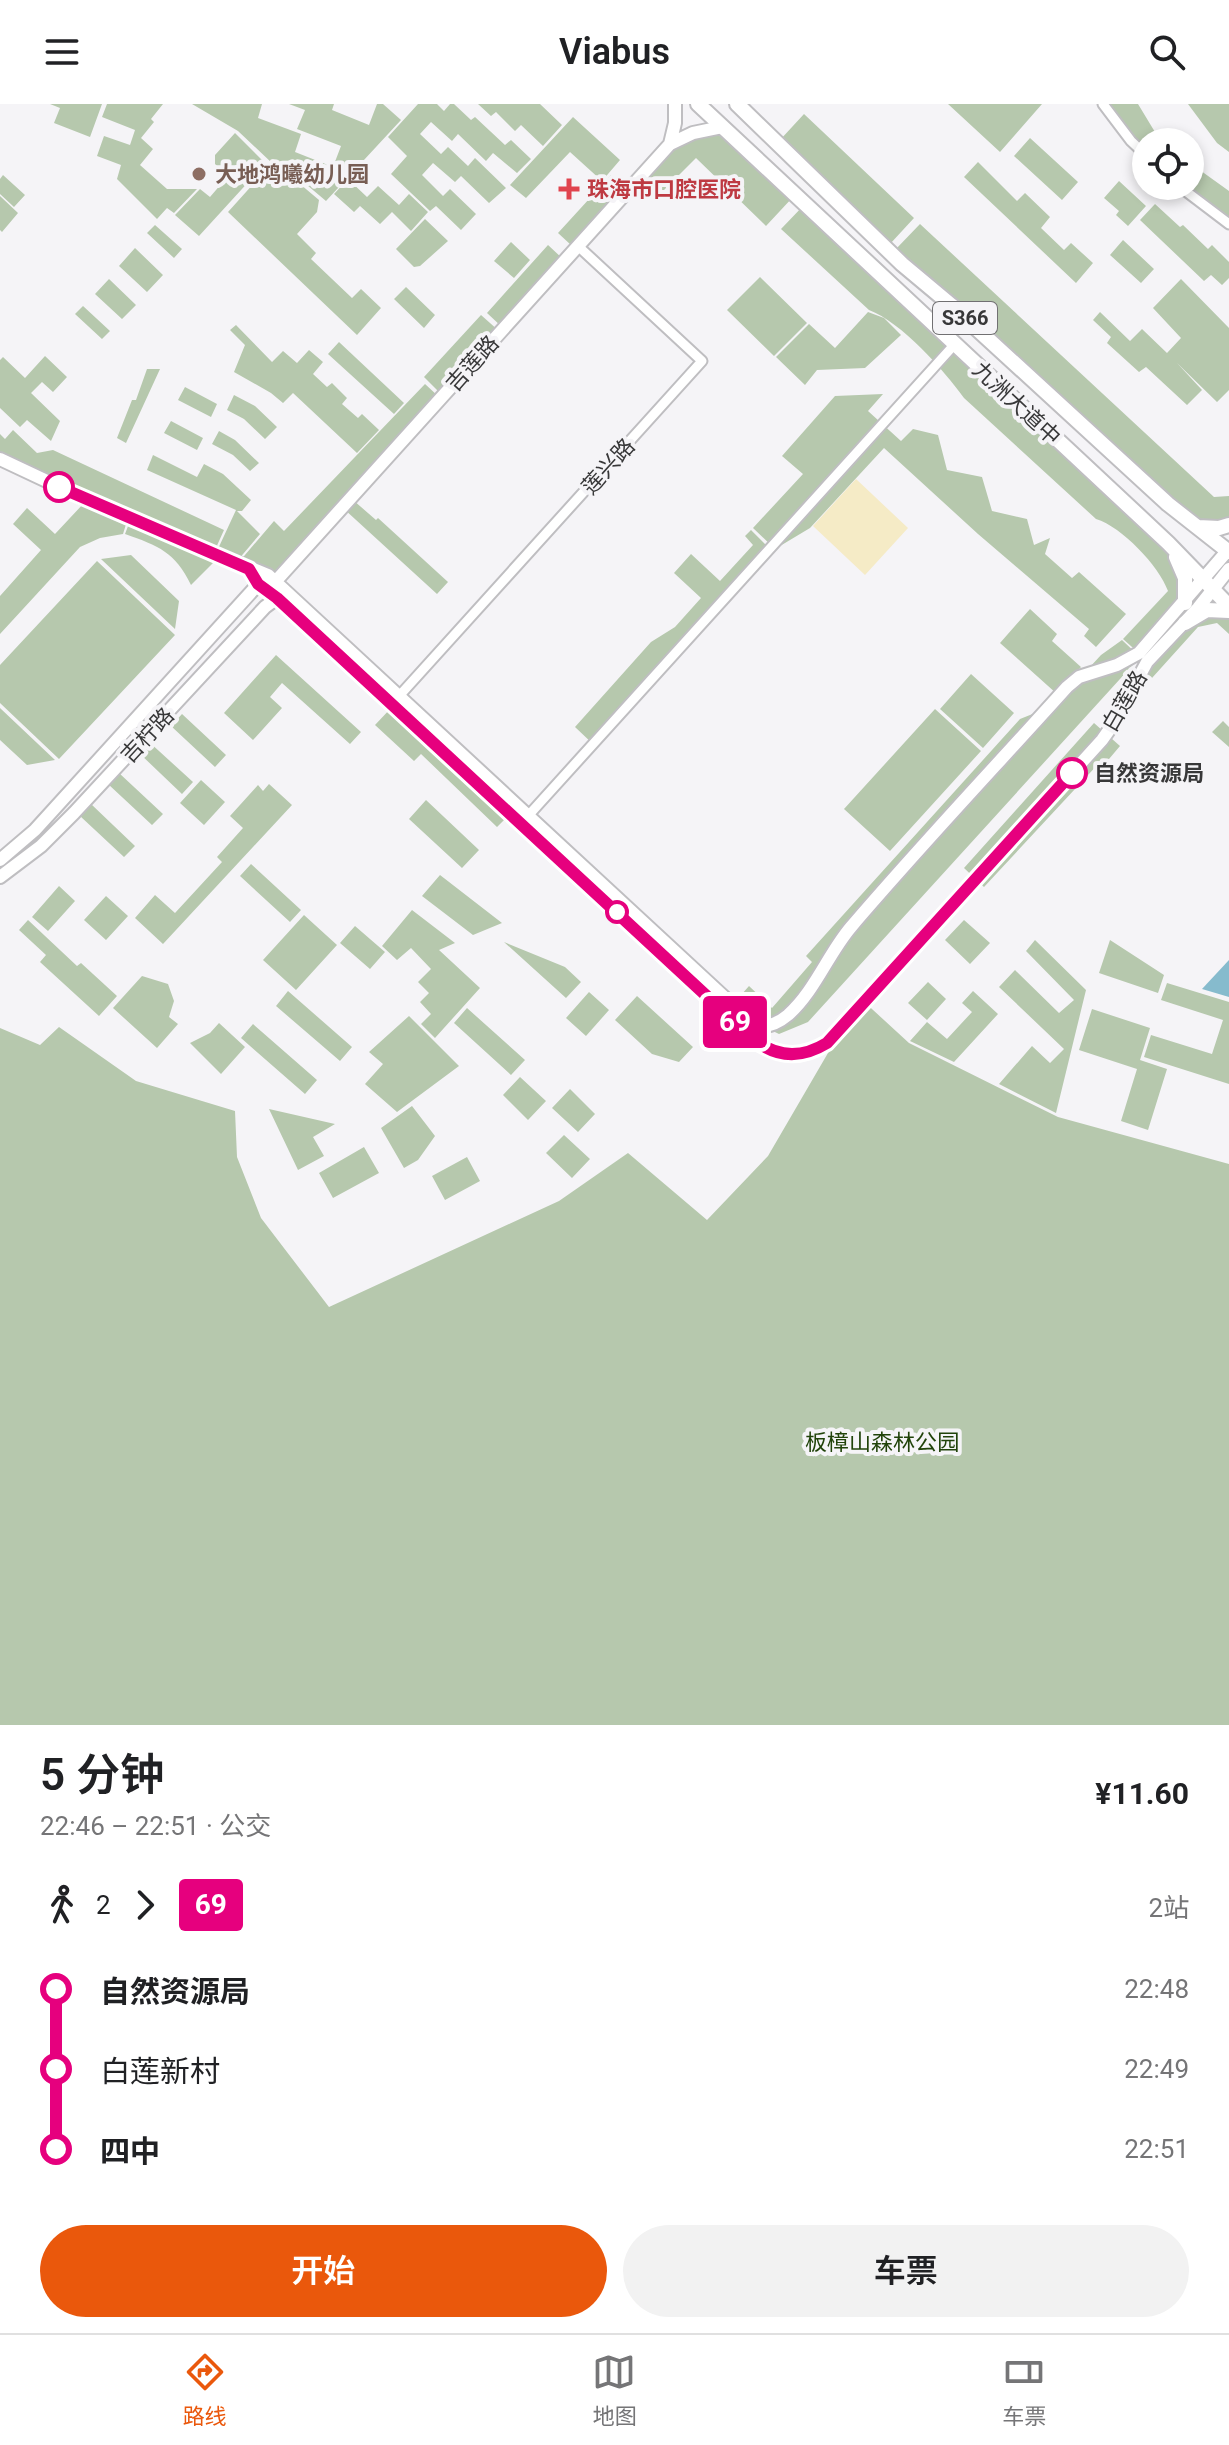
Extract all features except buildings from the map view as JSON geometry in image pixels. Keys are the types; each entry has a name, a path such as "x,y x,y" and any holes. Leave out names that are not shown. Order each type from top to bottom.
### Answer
{"main road":[{"path":"670,144 675,104"},
{"name":"九洲大道中","path":"698,104 1168,543 1229,608"},
{"name":"九洲大道中","path":"737,104 893,256 961,314 1168,504 1229,551"},
{"path":"670,144 693,133 722,127"},
{"name":"吉莲路","path":"267,580 670,144"},
{"name":"白莲路","path":"0,459 102,507 249,569 267,580 400,695 527,817 759,1026 770,1026 795,1007 851,927 1067,687 1079,677 1135,656 1185,603 1229,569"},
{"path":"1198,527 1229,525"},
{"path":"1168,543 1185,578 1185,603"},
{"name":"白莲路","path":"277,598 752,1038 766,1048 791,1055 818,1049 827,1043 1102,740 1144,666 1185,623 1229,551"},
{"path":"267,580 277,598"},
{"name":"吉柠路","path":"0,860 35,830 267,580"},
{"name":"吉柠路","path":"0,877 41,846 74,813 265,607 277,598"},
{"path":"1185,623 1207,610 1229,608"}],"street":[{"path":"1103,104 1132,142"},
{"path":"1197,200 1229,224"},
{"name":"莲兴路","path":"400,695 702,361 578,246"},
{"path":"527,817 954,345"}],"green space":[{"path":"50,104 102,104 90,137 54,123 60,108"},
{"path":"107,104 163,104 141,138 153,149 140,165 167,189 197,189 174,213 167,208 157,219 117,179 121,165 97,156 104,136 130,145 135,130 102,117"},
{"path":"192,104 262,104 258,118 301,134 295,152 333,167 341,146 297,129 305,110 289,104 334,104 332,110 369,125 377,104 383,104 401,120 326,201 282,164 273,164 238,131"},
{"path":"418,104 437,104 444,111 454,104 471,120 475,117 505,145 511,140 531,159 517,173 493,153 486,161 458,134 452,141 431,122 420,134 441,154 448,147 468,166 475,158 506,188 489,203 461,176 455,182 433,163 422,175 443,196 450,189 476,214 461,230 436,206 430,211 391,174 407,156 388,137"},
{"path":"478,104 540,104 562,125 543,146 521,125 515,131 496,112 491,116"},
{"path":"948,104 1042,104 1000,152"},
{"path":"1107,104 1138,104 1153,128 1132,128 1132,134"},
{"path":"1188,104 1229,104 1229,152 1217,143"},
{"path":"804,114 914,218 890,244 780,140"},
{"path":"573,117 620,160 602,181 570,152 526,198 510,185"},
{"path":"723,131 793,197 766,226 696,158 660,194 643,177 678,145"},
{"path":"235,133 268,166 252,178 199,236 175,215 200,189 210,197 228,176 215,164 215,155"},
{"path":"1030,138 1078,182 1062,200 1014,156"},
{"path":"978,162 1017,201 1025,193 1050,217 1041,228 1064,250 1071,243 1093,263 1076,283 964,177"},
{"path":"274,168 281,168 319,200 317,212 297,234 316,253 311,259 352,298 361,289 381,308 357,335 228,212 255,182"},
{"path":"1204,173 1229,191 1229,219 1203,200"},
{"path":"3,175 25,195 14,207 0,194"},
{"path":"611,175 625,188 571,245 558,233"},
{"path":"348,179 367,197 378,186 399,205 409,194 428,212 411,231 392,212 380,224 360,206 354,212 334,194"},
{"path":"1119,181 1132,193 1132,200 1140,200 1146,206 1128,226 1116,215 1119,211 1104,198"},
{"path":"0,196 18,213 2,232 0,230"},
{"path":"805,204 1172,551 1185,590 1141,655 1123,639 1168,591 1157,570 1128,539 1096,519 964,398 934,361 908,336 869,310 781,229"},
{"path":"1155,204 1208,249 1212,245 1229,262 1229,278 1222,285 1211,275 1204,281 1140,220"},
{"path":"425,219 448,241 420,266 414,267 396,249"},
{"path":"920,224 1214,497 1229,496 1229,522 1196,522 895,250"},
{"path":"155,225 182,249 174,258 147,233"},
{"path":"1123,240 1154,269 1141,283 1110,255"},
{"path":"511,242 530,260 514,278 494,261"},
{"path":"548,245 563,259 502,327 487,313"},
{"path":"135,248 163,275 147,292 119,266"},
{"path":"760,277 807,323 774,356 727,310"},
{"path":"109,279 136,305 122,319 95,294"},
{"path":"1181,279 1229,328 1229,390 1217,402 1177,363 1202,390 1187,405 1146,367 1139,372 1107,343 1111,337 1093,320 1100,312 1130,341 1142,329 1167,353 1181,338 1153,308"},
{"path":"406,287 435,315 424,328 394,299"},
{"path":"83,306 110,331 102,339 75,314"},
{"path":"868,312 884,318 901,335 865,368 817,370 805,385 776,357 809,324 835,348"},
{"path":"481,315 499,331 441,394 424,377"},
{"path":"236,325 272,362 283,351 297,363 309,350 323,362 313,374 327,387 332,383 347,398 342,404 358,418 362,414 379,430 357,453 293,393 283,403 234,372 245,345 230,330"},
{"path":"339,342 404,403 394,414 328,354"},
{"path":"45,356 67,377 53,392 42,382 31,393 60,421 51,441 27,420 20,427 0,408 0,360 3,357 25,378"},
{"path":"147,369 160,369 126,443 117,438"},
{"path":"425,384 438,396 275,579 239,562 274,521 284,531"},
{"path":"185,387 217,404 211,417 178,400"},
{"path":"883,394 868,411 901,441 913,429 938,435 947,470 982,477 992,511 1027,519 1034,545 1050,538 1045,554 1072,578 1079,572 1126,614 1096,647 1084,636 1089,629 884,448 810,528 775,549 753,528 803,474 782,456 835,396"},
{"path":"234,395 255,406 277,427 265,439 244,419 227,410"},
{"path":"171,421 203,438 197,450 164,433"},
{"path":"13,430 37,453 53,450 224,530 215,550 0,457 0,434 5,439"},
{"path":"219,431 235,440 259,463 250,471 233,455 212,444"},
{"path":"153,455 197,477 204,464 223,474 251,500 242,511 237,511 260,534 238,560 217,551 236,510 147,470"},
{"path":"353,500 376,520 378,518 448,582 437,594 344,509"},
{"path":"84,503 127,521 123,534 100,538 80,547 0,634 0,596 41,550 13,524 27,508 55,534"},
{"path":"130,521 218,558 191,585 179,565 165,552 125,534"},
{"path":"751,530 772,551 594,745 575,727 651,642 675,627 701,598 674,573 691,554 720,581 753,545 745,536"},
{"path":"131,555 179,601 175,629 101,559"},
{"path":"97,561 175,635 59,759 0,703 0,665"},
{"path":"1030,609 1057,634 1052,641 1081,667 1057,694 1000,643"},
{"path":"1229,611 1229,634 1217,623 1198,627 1152,678 1143,670 1185,623"},
{"path":"1122,640 1140,657 808,1022 779,1034 754,1022 734,1003 749,986 772,1008 812,962 806,956 1020,719 1055,705 1101,655"},
{"path":"276,655 361,732 350,744 282,683 270,697 282,708 253,740 224,713"},
{"path":"971,674 1014,713 983,748 940,709"},
{"path":"392,707 509,815 497,827 421,754 414,761 375,725"},
{"path":"0,708 55,760 27,765 0,740"},
{"path":"935,709 981,751 890,851 844,809"},
{"path":"182,714 226,755 215,767 171,726"},
{"path":"1223,721 1229,727 1229,747 1212,732"},
{"path":"1094,723 1120,746 1109,759 1101,761 984,887 964,868"},
{"path":"148,741 193,782 182,794 138,752"},
{"path":"119,773 163,814 152,825 108,784"},
{"path":"201,780 225,802 204,825 180,803"},
{"path":"269,784 292,805 163,944 135,918 155,895 175,913 222,862 217,857 243,828 230,816 258,785 263,791"},
{"path":"426,800 479,850 462,868 409,819"},
{"path":"91,804 135,846 124,857 80,816"},
{"path":"251,864 301,910 290,922 240,876"},
{"path":"440,875 502,923 473,935 422,896"},
{"path":"59,886 75,901 48,931 32,917"},
{"path":"106,896 128,916 106,940 84,920"},
{"path":"412,910 455,943 439,950 480,988 435,1038 421,1024 431,1014 420,1002 429,993 418,982 431,969 411,948 397,960 382,946"},
{"path":"304,915 337,945 296,990 263,960"},
{"path":"28,920 77,966 81,963 117,996 99,1016 40,962 46,955 19,930"},
{"path":"964,920 990,943 970,964 945,940"},
{"path":"355,926 385,952 370,969 340,943"},
{"path":"1035,940 1086,990 1056,1113 999,1084 1032,1046 1050,1063 1064,1049 999,987 1015,970 1059,1013 1074,1000 1026,951"},
{"path":"1110,940 1164,975 1158,993 1099,973"},
{"path":"504,942 565,967 581,982 566,998"},
{"path":"142,976 168,984 174,1001 169,1017 178,1024 157,1048 113,1008"},
{"path":"928,982 946,999 927,1020 908,1003"},
{"path":"1167,983 1229,1002 1229,1084 1144,1057 1151,1035 1212,1054 1223,1020 1161,1000"},
{"path":"288,991 352,1047 340,1061 276,1006"},
{"path":"973,991 998,1014 954,1062 910,1041 927,1022 947,1039 972,1012 962,1003"},
{"path":"589,992 609,1010 586,1036 566,1018"},
{"path":"637,996 693,1047 679,1062 652,1054 615,1020"},
{"name":"板樟山森林公园","path":"860,998 909,1043 1058,1117 1229,1164 1229,1725 0,1725 0,1028 40,1045 59,1027 136,1081 235,1111 237,1157 261,1218 329,1307 559,1201 628,1153 707,1220 768,1156"},
{"path":"467,1008 525,1060 511,1075 454,1023"},
{"path":"1092,1009 1150,1028 1140,1060 1167,1069 1148,1130 1121,1121 1137,1069 1079,1050"},
{"path":"409,1016 459,1066 397,1112 365,1084 383,1064 369,1052"},
{"path":"219,1023 245,1047 221,1074 190,1043 210,1033"},
{"path":"253,1024 317,1080 305,1094 241,1038"},
{"path":"520,1077 546,1101 528,1120 503,1095"},
{"path":"570,1089 595,1114 578,1132 552,1108"},
{"path":"412,1106 435,1136 418,1160 404,1168 381,1128"},
{"path":"269,1109 335,1124 313,1137 324,1156 298,1170"},
{"path":"564,1135 590,1159 572,1178 546,1153"},
{"path":"364,1147 379,1173 333,1198 319,1173"},
{"path":"467,1157 480,1181 445,1200 432,1176"}],"sand":[{"path":"856,479 908,528 865,575 813,526"}],"water":[{"path":"1229,960 1229,997 1202,989"}],"bus line":[{"name":"69","path":"59,487 249,569 258,584 406,716 752,1038 782,1054 810,1052 827,1043 1072,773"}],"place":[{"name":"大地鸿曦幼儿园","path":"199,174"},
{"name":"珠海市口腔医院","path":"569,189"},
{"name":"自然资源局","path":"1072,773"}]}
